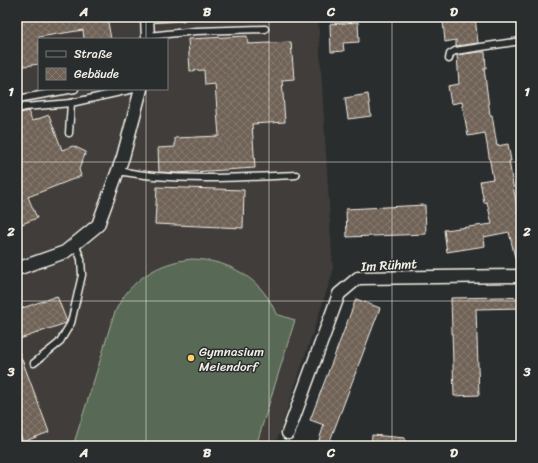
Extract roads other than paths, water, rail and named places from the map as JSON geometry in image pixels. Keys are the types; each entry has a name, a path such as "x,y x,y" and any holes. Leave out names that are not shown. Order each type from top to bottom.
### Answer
{"street":[{"path":"147,18 148,37"},
{"path":"17,269 65,252 98,225 118,171 142,90"},
{"name":"Im Rühmt","path":"288,433 339,294 358,278 521,276"}],"lane":[{"path":"147,18 182,17"},
{"path":"148,37 196,32 265,29"},
{"path":"449,59 450,54 455,51 521,41"},
{"path":"17,99 69,90"},
{"path":"17,109 25,106 72,103 130,90"},
{"path":"69,133 72,103"},
{"path":"118,171 155,176 194,177 296,175"},
{"path":"34,363 59,343 71,323 82,275 81,259 75,244"}],"place":[{"name":"Gymnasium Meiendorf","path":"191,358"}]}
